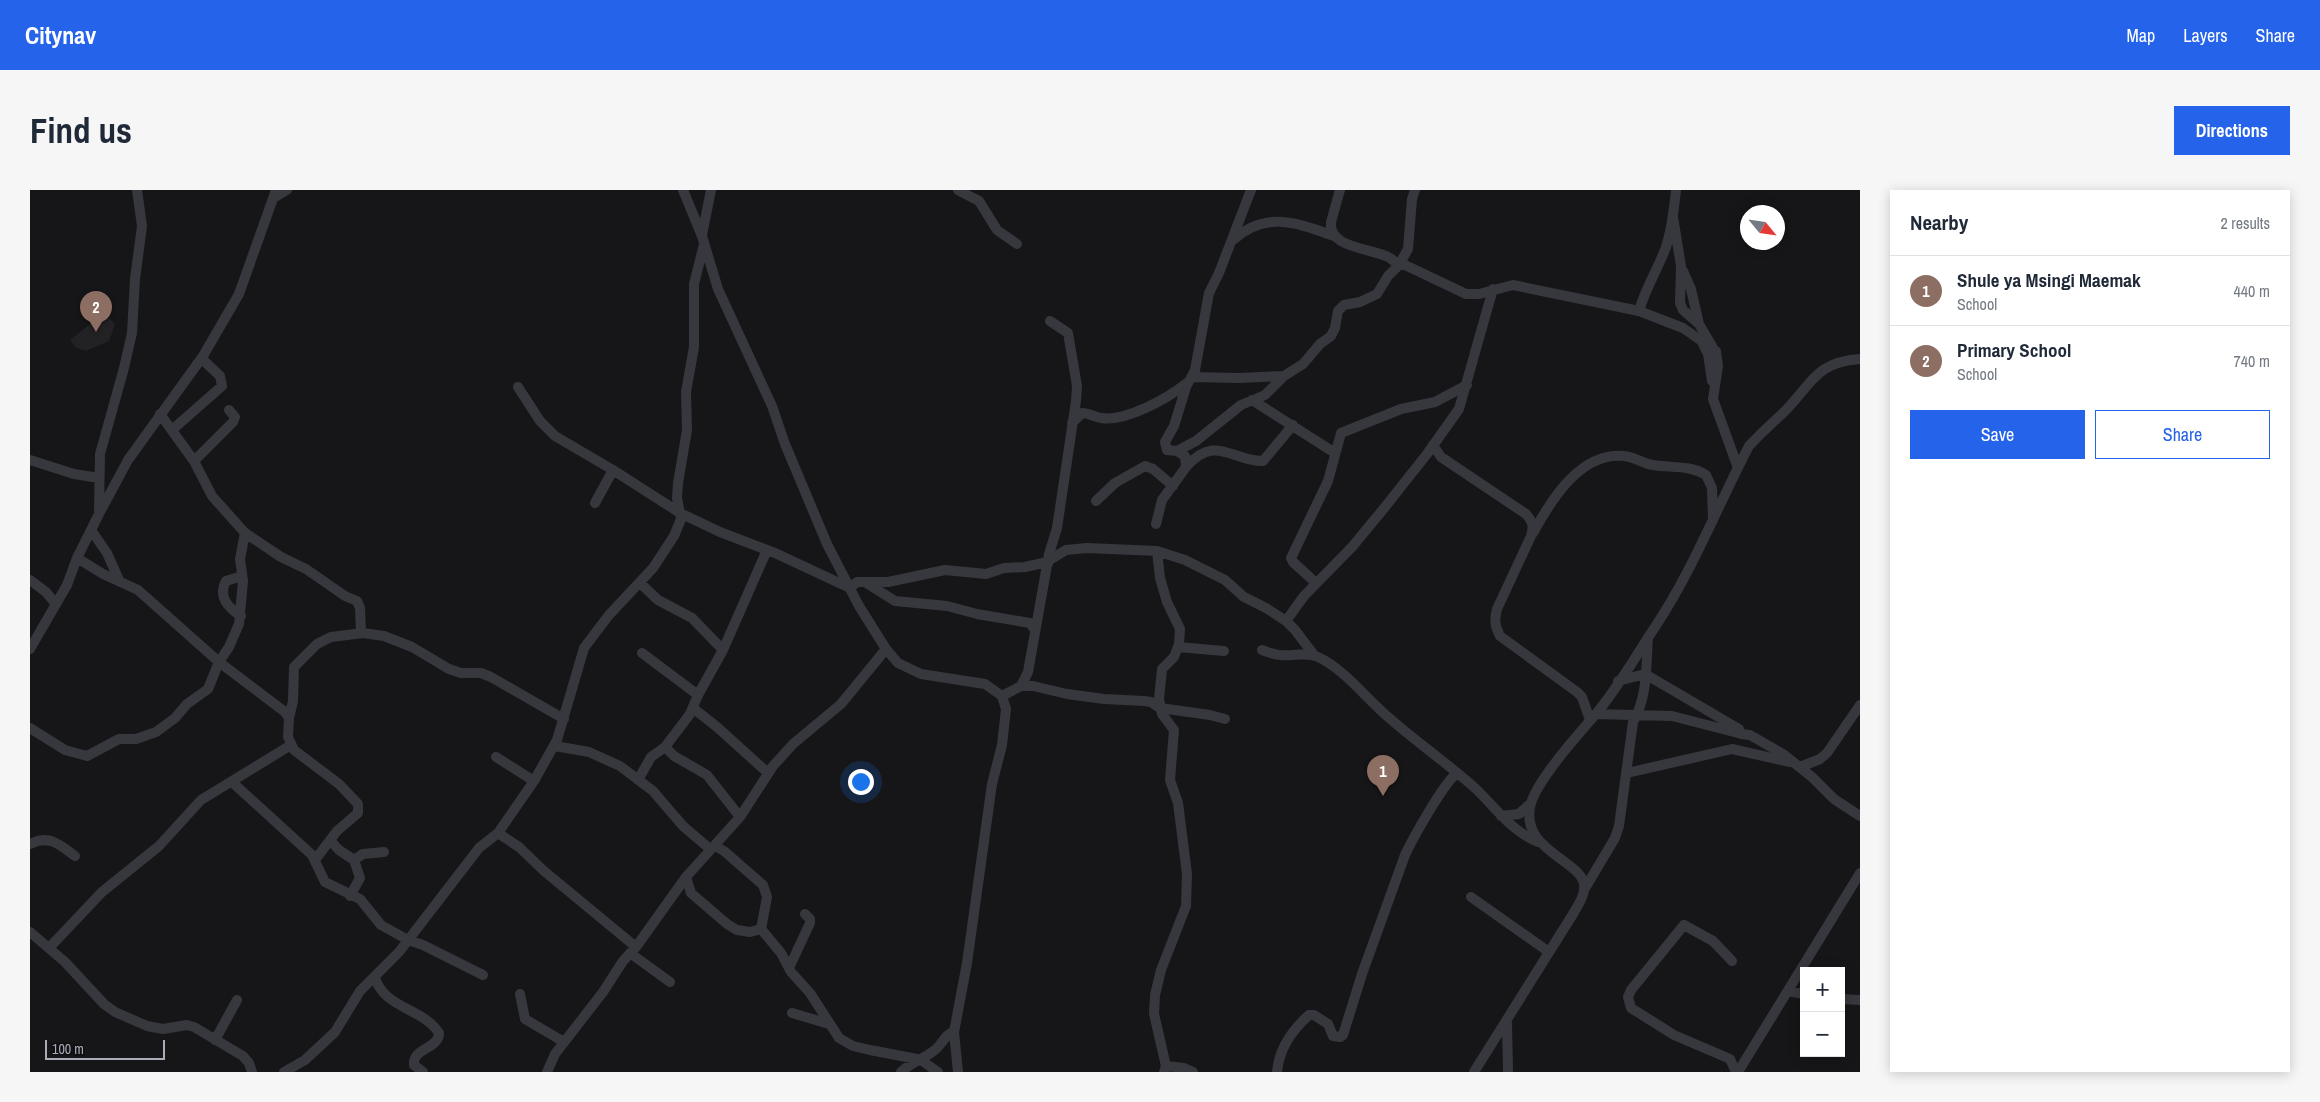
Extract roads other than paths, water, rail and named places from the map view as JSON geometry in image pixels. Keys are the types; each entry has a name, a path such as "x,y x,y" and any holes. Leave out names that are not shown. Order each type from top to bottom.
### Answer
{"street":[{"path":"99,514 100,454 132,332 135,279 142,226 137,190"},
{"path":"30,649 67,585 91,530 128,460 202,359 239,294 276,193 287,190"},
{"path":"683,190 703,240 718,289 772,406 785,444 827,544 850,588 886,649 898,664 921,674 985,684 1002,696 1006,709 1005,726 992,784 967,963 954,1032 958,1072"},
{"path":"284,1072 305,1060 335,1032 360,991 392,960 436,907 479,848 498,833 534,781 555,746 584,648 609,615 656,564 680,523 678,483 687,430 686,392 695,334 694,284 711,190"},
{"path":"958,190 979,201 997,230 1017,244"},
{"path":"1250,190 1232,241 1209,293 1195,370 1174,426 1165,442 1167,450 1178,451 1196,441 1222,419 1252,400 1265,395 1284,376 1302,364 1320,344 1331,336 1341,308 1349,303 1360,302 1377,294 1388,276 1399,265 1408,249 1412,199 1415,190"},
{"path":"1334,236 1330,228 1340,190"},
{"path":"1639,311 1643,296 1666,245 1673,217 1676,190"},
{"path":"1673,217 1681,266 1680,303 1683,310 1699,324"},
{"path":"1232,241 1253,226 1277,221 1291,222 1334,236 1350,245 1390,258 1399,265 1405,265 1466,294 1479,294 1493,289 1513,286 1639,311 1683,328 1712,347"},
{"path":"1681,266 1691,289 1699,324 1718,356 1713,399"},
{"path":"1286,621 1304,596 1352,547 1433,445 1459,409 1493,289"},
{"path":"1625,309 1643,296"},
{"path":"1021,686 1028,672 1048,562 1057,528 1076,386 1071,345 1066,330 1050,320"},
{"path":"1701,341 1708,354 1713,399 1738,468"},
{"path":"1501,816 1519,814 1531,803 1545,778 1593,717 1618,681 1672,600 1713,522 1749,446 1760,433 1784,412 1814,375 1825,368 1848,359 1860,358"},
{"path":"172,430 222,386 220,376 202,359"},
{"path":"1072,423 1082,413 1104,418 1149,408 1190,380 1284,376"},
{"path":"1316,583 1293,562 1292,558 1328,480 1341,433 1355,426 1401,410 1435,402 1467,385"},
{"path":"518,387 540,421 555,436 680,513 720,532 768,550 850,588"},
{"path":"1252,400 1336,453"},
{"path":"194,461 233,422 235,417 229,410"},
{"path":"160,414 181,446 194,461 212,496 245,533 281,557 306,569 357,602 360,608 361,633"},
{"path":"1187,462 1200,454 1219,451 1263,461 1294,425"},
{"path":"1156,524 1159,506 1187,462 1196,441"},
{"path":"1433,445 1441,457 1526,514 1534,525 1531,536"},
{"path":"1178,451 1187,462"},
{"path":"1593,717 1577,692 1500,636 1496,629 1494,621 1496,609 1531,536 1553,502 1586,465 1595,460 1623,455 1653,465 1686,468 1706,475 1712,488 1713,522"},
{"path":"30,460 74,474 99,478"},
{"path":"1096,501 1115,483 1145,466 1153,469 1173,486"},
{"path":"595,503 613,470"},
{"path":"91,530 107,553 119,580"},
{"path":"30,728 65,750 80,756 93,754 119,739 147,736 161,728 177,716 187,704 206,692 216,673 219,662 229,647 241,616 242,576 240,559 245,533"},
{"path":"850,588 857,582 888,582 945,570 986,574 1004,568 1025,567 1048,562 1066,550 1075,548 1118,548 1157,551 1200,566 1225,580 1244,597 1286,621 1296,630 1314,655 1343,675 1392,720 1457,773 1519,832 1542,843"},
{"path":"638,780 651,758 665,747 693,708 698,695 723,650 768,550"},
{"path":"1157,551 1160,578 1168,602 1179,624 1178,647 1173,659 1164,665 1162,669 1160,708"},
{"path":"78,558 104,574 138,590 219,662 285,712 289,718"},
{"path":"241,616 223,599 222,590 226,581 242,576"},
{"path":"30,580 56,602"},
{"path":"865,582 895,601 947,606 977,614 1018,620 1030,623 1035,630"},
{"path":"640,583 658,600 692,618 723,650"},
{"path":"315,860 330,840 358,813 358,804 339,784 300,756 291,745 288,737 289,718 293,701 293,671 297,662 325,639 361,633 397,640 449,669 461,673 481,673 564,719"},
{"path":"1474,1072 1573,914 1584,890 1618,831 1633,722 1645,695 1648,636"},
{"path":"1178,647 1224,651"},
{"path":"547,1072 552,1059 564,1042 686,877 740,817 768,773 794,744 841,704 886,649"},
{"path":"1262,650 1281,656 1314,655"},
{"path":"642,653 698,695"},
{"path":"1618,681 1645,674 1740,729 1741,734"},
{"path":"1002,696 1021,686 1033,686 1067,694 1151,702 1160,708 1174,730 1170,780 1179,808 1188,874 1186,906 1161,970 1155,995 1154,1014 1165,1069 1184,1068 1193,1072"},
{"path":"1627,773 1732,749 1797,765 1820,758 1826,753 1860,705"},
{"path":"693,708 768,773"},
{"path":"1160,708 1210,714 1224,719"},
{"path":"1593,717 1638,714 1672,716 1741,734 1750,734 1797,765 1834,799 1860,816"},
{"path":"49,948 102,892 160,846 192,807 223,784 232,782 275,753 291,745"},
{"path":"555,746 589,752 612,761 653,791 683,826 712,848 724,851 763,885 767,898 762,912 761,929 781,952 789,968 810,993 839,1038 853,1046 921,1060 938,1072"},
{"path":"665,747 674,756 707,775 740,817"},
{"path":"496,757 534,781"},
{"path":"1277,1072 1279,1054 1308,1015 1315,1016 1328,1024 1333,1036 1340,1037 1343,1035 1362,974 1405,855 1414,837 1448,783 1457,773"},
{"path":"232,782 315,860 320,875 325,882 350,896 360,899 367,905 381,925 408,940 483,975"},
{"path":"1531,803 1532,832 1579,875 1584,890"},
{"path":"498,833 520,847 544,871 670,982"},
{"path":"30,844 43,839 50,840 75,856"},
{"path":"330,840 339,850 354,860 360,878 350,896"},
{"path":"354,860 363,854 384,852"},
{"path":"1732,961 1713,941 1684,925 1631,990 1628,997 1632,1008 1674,1035 1730,1059 1737,1072 1860,873"},
{"path":"686,877 691,892 727,924 737,930 750,932 761,929"},
{"path":"1471,897 1550,952"},
{"path":"789,968 810,923 810,919 805,914"},
{"path":"30,932 65,962 104,1004 115,1012 147,1026 163,1029 187,1025 194,1026 243,1056 249,1063 252,1072"},
{"path":"375,977 379,990 395,1002 416,1013 440,1033 437,1041 420,1052 415,1059 414,1065 423,1072"},
{"path":"1788,991 1800,993"},
{"path":"520,994 525,1019 564,1042"},
{"path":"1845,999 1860,1000"},
{"path":"215,1040 237,1000"},
{"path":"792,1013 829,1024"},
{"path":"1507,1020 1508,1072"},
{"path":"901,1072 916,1060 934,1051 949,1033 954,1032"}],"place":[{"name":"Primary School","path":"96,332"},
{"name":"Shule ya Msingi Maemak","path":"1383,796"}]}
